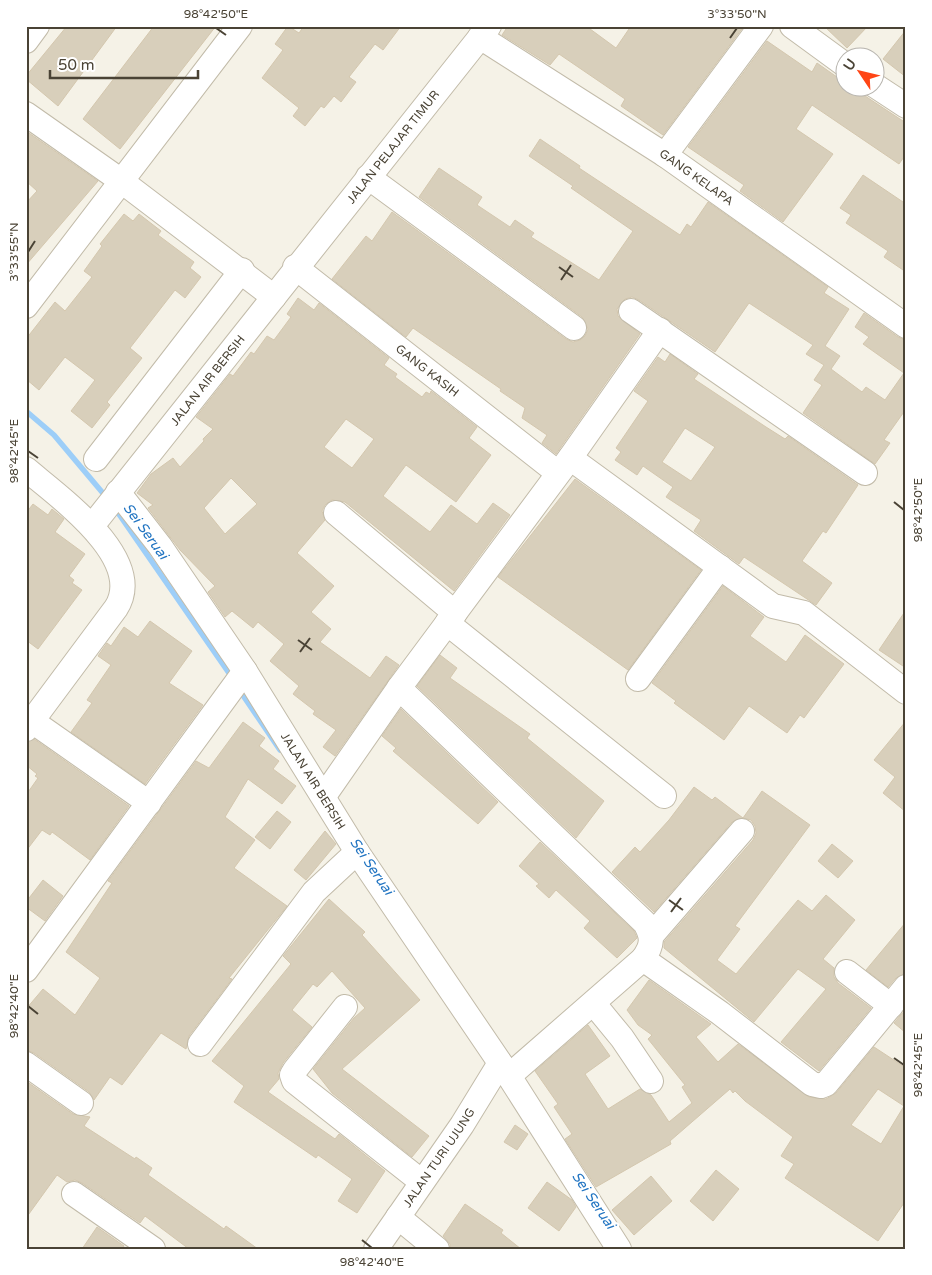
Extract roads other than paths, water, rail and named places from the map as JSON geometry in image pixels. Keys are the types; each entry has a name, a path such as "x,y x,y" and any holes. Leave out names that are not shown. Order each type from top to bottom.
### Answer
{"street":[{"path":"26,41 38,26"},
{"path":"26,306 120,180 240,26"},
{"path":"665,155 761,26"},
{"path":"792,26 834,57"},
{"name":"GANG KELAPA","path":"484,32 665,155 906,326"},
{"name":"JALAN PELAJAR TIMUR","path":"295,268 484,32"},
{"path":"884,92 906,106"},
{"path":"26,114 120,180 242,270 274,297"},
{"path":"368,177 574,328"},
{"name":"JALAN AIR BERSIH","path":"295,268 107,506 160,546 246,671 324,796 352,856 504,1069 619,1249"},
{"name":"GANG KASIH","path":"295,268 564,466 720,567 773,606 804,613 906,692"},
{"path":"96,458 242,270"},
{"path":"631,311 865,473"},
{"path":"324,796 399,688 564,466 660,330"},
{"path":"26,469 107,506 119,567 123,578 122,599 31,714 149,803"},
{"path":"336,513 451,618 664,796"},
{"path":"638,679 720,567"},
{"path":"26,970 246,671"},
{"path":"399,688 645,923 648,948 720,1013 812,1084 821,1086 826,1084 906,987"},
{"name":"JALAN TURI UJUNG","path":"376,1249 462,1125 504,1069 594,1004 648,948 742,831"},
{"path":"200,1044 314,892 352,856"},
{"path":"847,972 891,1006"},
{"path":"594,1004 622,1038 652,1081"},
{"path":"345,1007 294,1070 292,1075 294,1081 422,1182"},
{"path":"26,1064 81,1103"},
{"path":"74,1194 153,1249"},
{"path":"398,1217 437,1249"}],"waterway":[{"name":"Sei Seruai","path":"26,411 54,435 107,498"},
{"name":"Sei Seruai","path":"114,507 231,676"},
{"name":"Sei Seruai","path":"240,691 280,750"}]}
